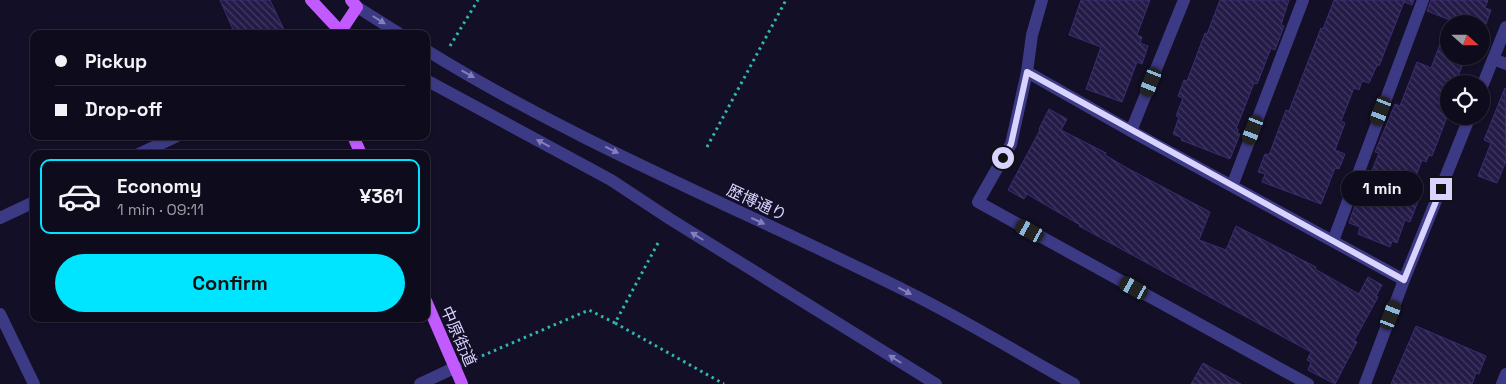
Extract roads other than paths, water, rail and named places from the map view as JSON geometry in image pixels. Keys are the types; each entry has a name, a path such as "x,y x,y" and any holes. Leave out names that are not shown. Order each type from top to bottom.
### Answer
{"main road":[{"path":"311,0 338,30"},
{"path":"342,30 354,3"},
{"name":"中原街道","path":"430,310 462,384"}],"street":[{"path":"1042,0 1032,35 1027,72 1011,144 978,202 1308,384"},
{"path":"1131,131 1184,0"},
{"path":"1232,186 1303,0"},
{"path":"1333,241 1423,0"},
{"path":"354,3 394,30"},
{"path":"1487,75 1506,27"},
{"name":"歴博通り","path":"430,52 561,125 907,291 1074,384"},
{"path":"1493,60 1506,64"},
{"path":"1027,72 1404,280"},
{"path":"430,82 612,180 670,219 936,384"},
{"path":"1364,384 1466,125"},
{"path":"147,150 169,140"},
{"path":"0,218 30,204"},
{"path":"0,314 34,384"},
{"path":"420,384 456,367"},
{"path":"1502,384 1506,374"}]}
